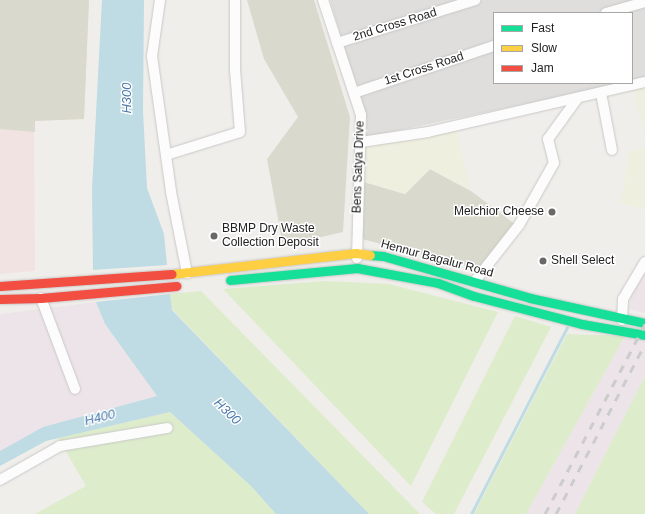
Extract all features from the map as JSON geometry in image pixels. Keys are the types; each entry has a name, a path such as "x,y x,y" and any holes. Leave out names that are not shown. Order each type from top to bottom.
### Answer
{"main road":[{"name":"Hennur Bagalur Road","path":"0,286 85,282 187,274 356,253 383,256 542,301 622,320 645,323"},
{"name":"Hennur Bagalur Road","path":"223,281 357,268 438,283 539,313 645,335"},
{"path":"0,299 85,295 187,285"},
{"path":"539,313 542,301"}],"street":[{"path":"160,0 152,56 166,155 187,274"},
{"path":"166,155 240,132 235,70 235,0"},
{"name":"Bens Satya Drive","path":"323,0 361,115 356,253 357,268"},
{"name":"2nd Cross Road","path":"337,43 475,0"},
{"path":"609,12 640,2"},
{"name":"1st Cross Road","path":"354,93 493,46"},
{"path":"361,142 428,132 577,99 645,82"},
{"path":"601,93 612,150"},
{"path":"475,281 519,226 551,169 554,163 548,139 577,99"},
{"path":"622,320 623,299 645,262"},
{"path":"41,298 75,389"},
{"path":"0,480 60,446 168,428"}],"shaded area":[{"path":"0,0 89,0 84,119 34,121 35,271 0,274"},
{"path":"0,0 89,0 84,119 35,121 35,132 0,129"},
{"path":"247,0 314,0 350,117 343,232 283,246 267,159 298,117 264,59"},
{"path":"330,0 645,0 645,78 633,82 633,12 493,12 493,84 622,84 366,137 367,121"},
{"path":"430,169 471,191 516,225 478,269 362,239 364,182 405,194"},
{"path":"645,269 645,312 643,313 629,309 633,287"},
{"path":"96,302 105,324 157,396 43,427 0,451 0,314"},
{"path":"625,336 645,341 645,376 575,514 526,514"}],"green space":[{"path":"645,87 645,137 634,90"},
{"path":"457,131 471,191 430,169 405,194 364,182 365,145"},
{"path":"645,149 645,209 621,203 629,151"},
{"path":"325,281 389,284 498,312 411,486 223,289"},
{"path":"201,291 420,514 369,514 172,309 170,294"},
{"path":"515,316 551,327 454,514 436,514 422,502"},
{"path":"567,334 625,336 526,514 474,514"},
{"path":"645,376 645,514 575,514"},
{"path":"170,412 251,486 276,514 35,514 86,486 58,438"}],"water":[{"name":"H300","path":"102,0 144,0 143,111 147,188 164,234 167,265 93,270 92,189"},
{"path":"170,294 172,310 369,514 276,514 251,486 170,412 46,441 0,466 0,451 43,427 157,396 105,324 96,302"}],"waterway":[{"path":"471,514 567,327"}],"railway":[{"path":"545,514 645,324"},
{"path":"556,514 645,344"}],"traffic: fast":[{"path":"370,255 383,256 530,298 645,323"},
{"path":"230,280 357,268 438,283 474,296 582,324 645,335"}],"traffic: slow":[{"path":"172,274 356,253 370,255"}],"traffic: jam":[{"path":"0,286 172,274"},
{"path":"0,299 41,298 176,286"}],"place":[{"name":"Melchior Cheese","path":"552,212"},
{"name":"BBMP Dry Waste Collection Deposit","path":"214,236"},
{"name":"Shell Select","path":"543,261"}],"water label":[{"name":"H400","path":"100,418"}]}
